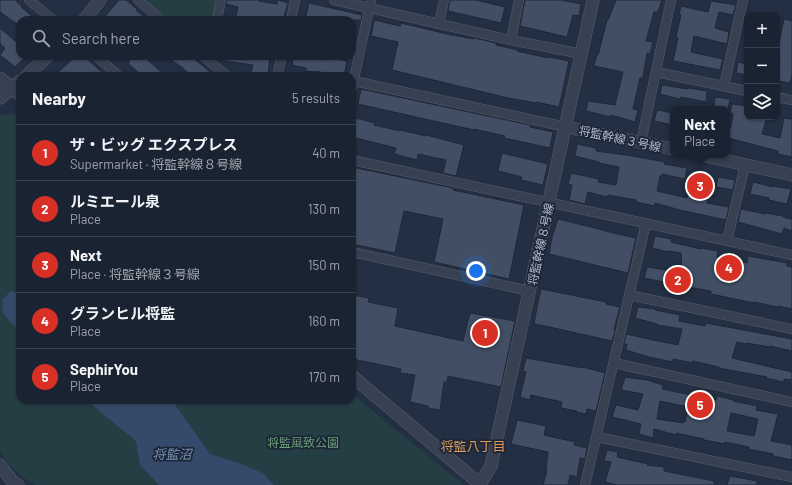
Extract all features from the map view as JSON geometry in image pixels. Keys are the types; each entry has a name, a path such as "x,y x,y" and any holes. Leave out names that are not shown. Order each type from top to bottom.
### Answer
{"street":[{"path":"29,0 48,16"},
{"path":"87,16 100,0"},
{"path":"138,0 156,16"},
{"path":"218,16 221,0"},
{"path":"292,16 296,0"},
{"path":"334,0 371,4 439,24 582,54"},
{"path":"439,24 444,0"},
{"path":"511,40 519,0"},
{"name":"将監幹線８号線","path":"480,485 492,466 593,0"},
{"path":"641,142 671,0"},
{"path":"724,86 743,0"},
{"path":"356,72 371,4"},
{"path":"30,72 44,60"},
{"path":"101,60 114,72"},
{"path":"209,60 223,72"},
{"path":"279,72 281,60"},
{"path":"656,72 744,90"},
{"path":"0,78 16,87"},
{"path":"356,86 566,127"},
{"path":"0,98 16,89"},
{"path":"780,98 792,100"},
{"name":"将監幹線３号線","path":"566,127 670,148"},
{"path":"714,158 792,175"},
{"path":"356,161 792,255"},
{"path":"727,241 745,165"},
{"path":"585,485 646,223"},
{"path":"356,253 530,291"},
{"path":"629,295 792,329"},
{"path":"614,362 792,402"},
{"path":"356,379 480,485"},
{"path":"597,437 792,477"},
{"path":"0,465 12,481 18,485"}],"green space":[{"path":"145,0 218,0 215,16 163,16"},
{"name":"将監風致公園","path":"16,114 16,404 356,404 356,397 464,485 36,485 21,475 11,466 0,451 0,116"}],"water":[{"path":"11,291 16,293 16,328 3,313 2,300"},
{"name":"将監沼","path":"91,404 175,404 210,454 263,473 274,485 159,485 140,465 136,441"}],"building":[{"path":"0,0 15,0 32,16 16,16 16,23 0,12"},
{"path":"119,0 126,0 143,16 105,16"},
{"path":"227,0 259,0 277,4 278,0 288,3 284,16 236,16 238,7 226,4"},
{"path":"450,0 476,0 505,7 501,23 448,11"},
{"path":"525,0 561,0 581,4 579,16 573,15 567,37 520,26"},
{"path":"616,0 662,0 658,12 654,12 646,41 653,42 650,54 647,53 643,78 640,78 633,109 638,110 635,122 611,115 611,117 586,111 588,101 615,105 623,72 594,66 607,20"},
{"path":"711,1 736,5 733,15 719,12 715,28 729,32 727,44 694,36 691,52 723,59 720,70 673,61 678,38 676,37 681,15 679,15 681,6 708,12"},
{"path":"309,3 362,15 361,20 356,20 356,16 306,16"},
{"path":"784,19 792,21 792,76 790,83 780,81 780,38"},
{"path":"374,20 400,26 401,23 447,34 474,38 496,43 496,45 518,50 517,51 569,61 559,107 508,98 392,70 398,42 371,36"},
{"path":"0,28 16,42 16,60 22,60 15,67 0,55 5,48 0,44"},
{"path":"72,60 88,60 102,72 58,72"},
{"path":"129,60 148,60 161,72 138,72 128,63 130,61"},
{"path":"171,60 196,60 210,72 187,72"},
{"path":"270,60 268,72 251,72 253,65 225,61"},
{"path":"293,60 347,61 345,72 306,71 306,68 292,65"},
{"path":"738,62 744,63 744,74 736,73"},
{"path":"662,85 707,91 706,102 681,97 680,99 660,94"},
{"path":"361,89 530,125 530,127 553,132 550,148 504,138 505,136 358,104"},
{"path":"715,97 730,99 729,106 714,106"},
{"path":"732,104 744,106 744,120 766,120 762,134 780,138 784,118 792,119 792,157 778,154 778,151 730,139 732,113 730,113"},
{"path":"657,110 670,112 670,124 654,121"},
{"path":"356,118 375,123 374,125 426,135 464,145 456,176 443,173 446,160 418,154 417,160 394,154 396,148 356,138"},
{"path":"577,144 596,148 596,151 665,162 664,164 687,168 685,179 662,174 662,176 660,176 657,191 687,198 688,195 708,200 707,203 729,207 726,220 655,203 654,206 636,202 636,200 608,195 607,197 588,192 585,204 569,200 572,185 568,184 571,173 599,179 598,182 616,185 619,167 575,156"},
{"path":"502,153 548,164 543,185 521,180 522,177 498,171"},
{"path":"356,168 453,188 453,190 524,205 509,279 434,262 443,219 404,211 395,253 356,245"},
{"path":"718,177 735,180 733,190 716,187"},
{"path":"753,182 773,187 791,189 787,204 750,194"},
{"path":"741,209 783,216 792,219 792,231 784,228 782,234 738,222"},
{"path":"558,219 636,238 628,273 549,254 552,237"},
{"path":"655,236 672,239 671,242 701,249 718,251 717,257 747,263 748,256 787,263 787,266 792,267 792,309 711,294 711,291 687,287 687,290 667,286 668,283 644,278 647,267 682,272 681,253 668,252 652,248"},
{"path":"541,289 606,302 606,304 620,307 612,341 534,324"},
{"path":"356,296 369,298 368,302 398,308 395,326 463,341 470,313 515,321 501,387 448,376 447,382 444,382 440,410 410,402 415,375 400,373 401,369 357,360"},
{"path":"638,307 655,309 680,315 679,321 705,326 706,323 792,339 792,351 770,346 737,342 732,358 792,372 792,380 784,379 784,382 693,361 693,363 673,359 673,362 626,350 627,344 624,344 626,334 678,345 682,329 657,325 635,318"},
{"path":"526,358 583,367 605,373 596,411 587,409 586,414 561,408 562,402 531,395 530,400 520,397 526,372 523,371"},
{"path":"625,377 647,380 663,385 662,389 716,400 717,396 757,406 756,410 778,414 771,441 792,445 792,460 749,449 749,447 725,442 725,444 704,440 676,433 676,435 654,429 653,438 639,434 641,424 612,417 616,405 638,410 643,394 621,390","holes":["660,401 688,407 685,422 683,423 657,419","731,413 758,419 754,436 727,431"]},
{"path":"517,420 546,426 544,435 575,442 574,445 587,448 585,459 580,458 577,477 570,475 568,485 543,485 547,470 548,452 511,444"},
{"path":"607,450 618,452 617,457 648,464 647,465 664,467 664,471 714,481 714,485 617,485 605,482 611,462 604,461"},
{"path":"730,476 757,481 757,485 727,485"}],"place":[{"name":"Next","path":"700,186"},
{"name":"グランヒル将監","path":"729,268"},
{"name":"ルミエール泉","path":"678,280"},
{"name":"ザ・ビッグ エクスプレス","path":"485,333"},
{"name":"SephirYou","path":"700,405"}],"district":[{"name":"将監八丁目","path":"473,446"}]}
